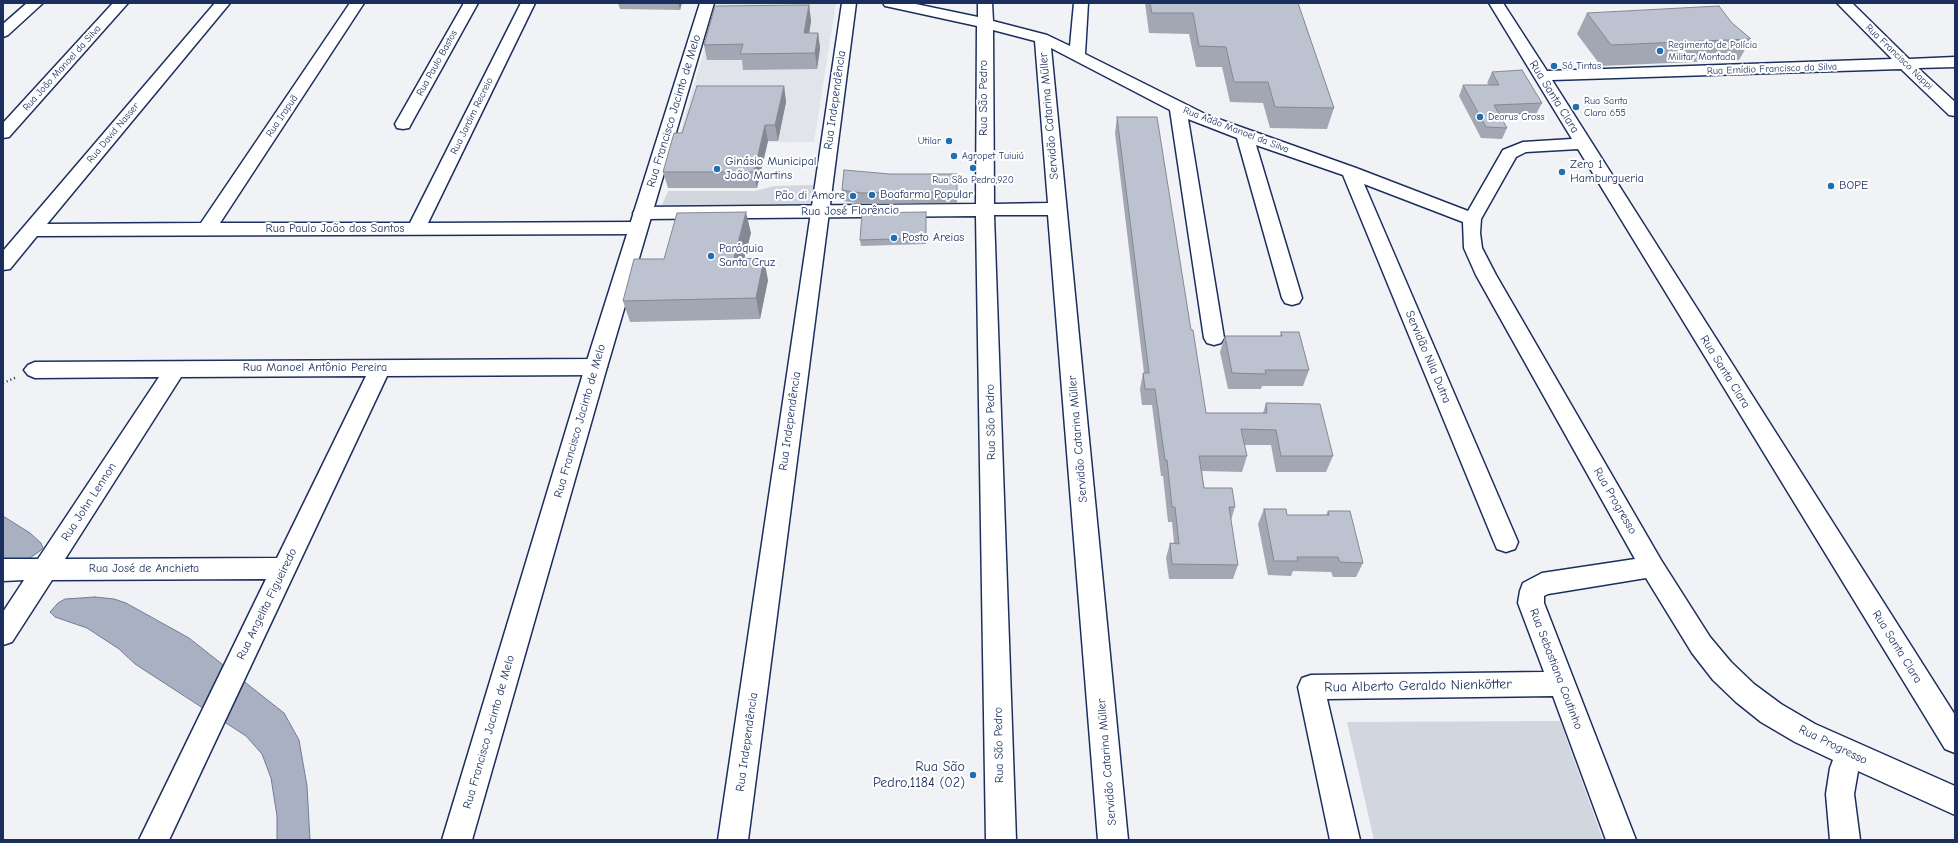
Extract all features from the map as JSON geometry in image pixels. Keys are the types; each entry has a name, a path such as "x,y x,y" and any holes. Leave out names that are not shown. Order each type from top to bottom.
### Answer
{"street":[{"path":"3,32 36,3"},
{"name":"Rua João Manoel da Silva","path":"3,133 121,3"},
{"name":"Rua David Nasser","path":"3,264 223,3"},
{"name":"Rua Irapuã","path":"207,229 357,3"},
{"name":"Rua Paulo Bastos","path":"403,124 471,3"},
{"name":"Rua Jardim Recreio","path":"416,229 528,3"},
{"name":"Rua Francisco Jacinto de Melo","path":"457,840 596,367 707,3"},
{"name":"Rua Independência","path":"733,840 848,3"},
{"name":"Rua Adão Manoel da Silva","path":"890,3 984,13 1077,54 1201,119 1350,172 1472,219"},
{"path":"1077,54 1080,33 1081,3"},
{"name":"Rua Santa Clara","path":"1496,3 1955,740"},
{"name":"Rua Francisco Nappi","path":"1844,3 1955,111"},
{"name":"Rua São Pedro","path":"984,13 985,210 1002,840"},
{"name":"Servidão Catarina Müller","path":"1042,38 1114,840"},
{"name":"Rua Emídio Francisco da Silva","path":"1542,76 1955,62"},
{"path":"1178,108 1214,338"},
{"path":"1245,135 1292,298"},
{"path":"1472,219 1509,154 1523,147 1584,144"},
{"name":"Servidão Nila Dutra","path":"1350,172 1506,542"},
{"name":"Rua José Florêncio","path":"640,221 819,211 1058,209"},
{"name":"Rua Progresso","path":"1472,219 1471,233 1479,262 1652,567 1701,646 1722,671 1745,693 1771,713 1805,733 1955,801"},
{"name":"Rua Paulo João dos Santos","path":"32,230 416,229 640,221"},
{"name":"Rua Manoel Antônio Pereira","path":"34,370 596,367"},
{"name":"Rua Angelita Figueiredo","path":"154,840 380,368"},
{"name":"Rua John Lennon","path":"3,634 175,369"},
{"name":"Rua Sebastiana Coutinho","path":"1621,840 1531,603 1532,591 1542,584 1652,567"},
{"name":"Rua José de Anchieta","path":"3,570 284,568"},
{"name":"Rua Alberto Geraldo Nienkötter","path":"1345,840 1311,687 1562,684"},
{"path":"1845,840 1840,794 1844,768 1851,755"}],"shaded area":[{"path":"718,3 836,3 814,142 677,143"},
{"path":"813,185 810,204 662,205 668,191 755,191 774,186"},
{"path":"1560,721 1603,840 1374,840 1347,722"}],"water":[{"path":"3,516 30,533 41,543 43,548 21,564 3,564"},
{"path":"95,597 114,599 126,603 189,638 284,713 299,740 307,786 310,840 277,840 277,816 271,778 262,754 246,736 135,664 119,649 87,628 55,617 50,612 58,603 65,599"}],"building":[{"path":"1150,3 1298,3 1334,108 1275,107 1268,82 1234,82 1226,47 1199,46 1193,13 1152,13"},
{"path":"809,5 804,33 818,33 815,53 740,54 743,44 704,45 715,6"},
{"path":"1719,6 1732,23 1751,39 1611,45 1587,13"},
{"path":"1522,70 1542,103 1494,105 1507,128 1486,127 1463,85 1499,85 1492,72"},
{"path":"697,86 784,86 775,125 765,125 754,172 663,172 674,133 682,133"},
{"path":"1117,117 1157,117 1191,330 1193,330 1206,413 1267,413 1266,403 1320,404 1333,456 1281,456 1276,430 1241,429 1247,456 1199,456 1204,488 1232,488 1235,507 1229,507 1238,565 1172,564 1170,543 1179,544 1175,507 1172,507 1167,460 1165,460 1155,389 1145,389 1143,373 1149,373"},
{"path":"844,170 890,174 957,174 957,192 862,193 842,190"},
{"name":"Paróquia Santa Cruz","path":"746,212 734,258 764,259 756,298 623,301 634,259 664,259 677,213"},
{"path":"926,212 926,238 860,240 862,213"},
{"path":"1281,332 1299,332 1309,370 1265,370 1266,374 1232,373 1225,336 1282,336"},
{"path":"1264,509 1286,509 1287,515 1329,515 1328,511 1350,511 1363,563 1340,562 1338,557 1297,557 1298,561 1274,561"}],"place":[{"name":"Regimento de Polícia Militar Montada","path":"1660,51"},
{"name":"Só Tintas","path":"1554,66"},
{"name":"Rua Santa Clara 655","path":"1576,107"},
{"name":"Deorus Cross","path":"1480,117"},
{"name":"Utilar","path":"949,141"},
{"name":"Agropet Tuiuiú","path":"954,156"},
{"name":"Rua São Pedro,920","path":"973,168"},
{"name":"Ginásio Municipal João Martins","path":"717,169"},
{"name":"Zero 1 Hamburgueria","path":"1562,172"},
{"name":"BOPE","path":"1831,186"},
{"name":"Boafarma Popular","path":"872,195"},
{"name":"Pão di Amore","path":"853,196"},
{"name":"Posto Areias","path":"894,238"},
{"name":"Paróquia Santa Cruz","path":"711,256"},
{"name":"Rua São Pedro,1184 (02)","path":"973,775"}]}
